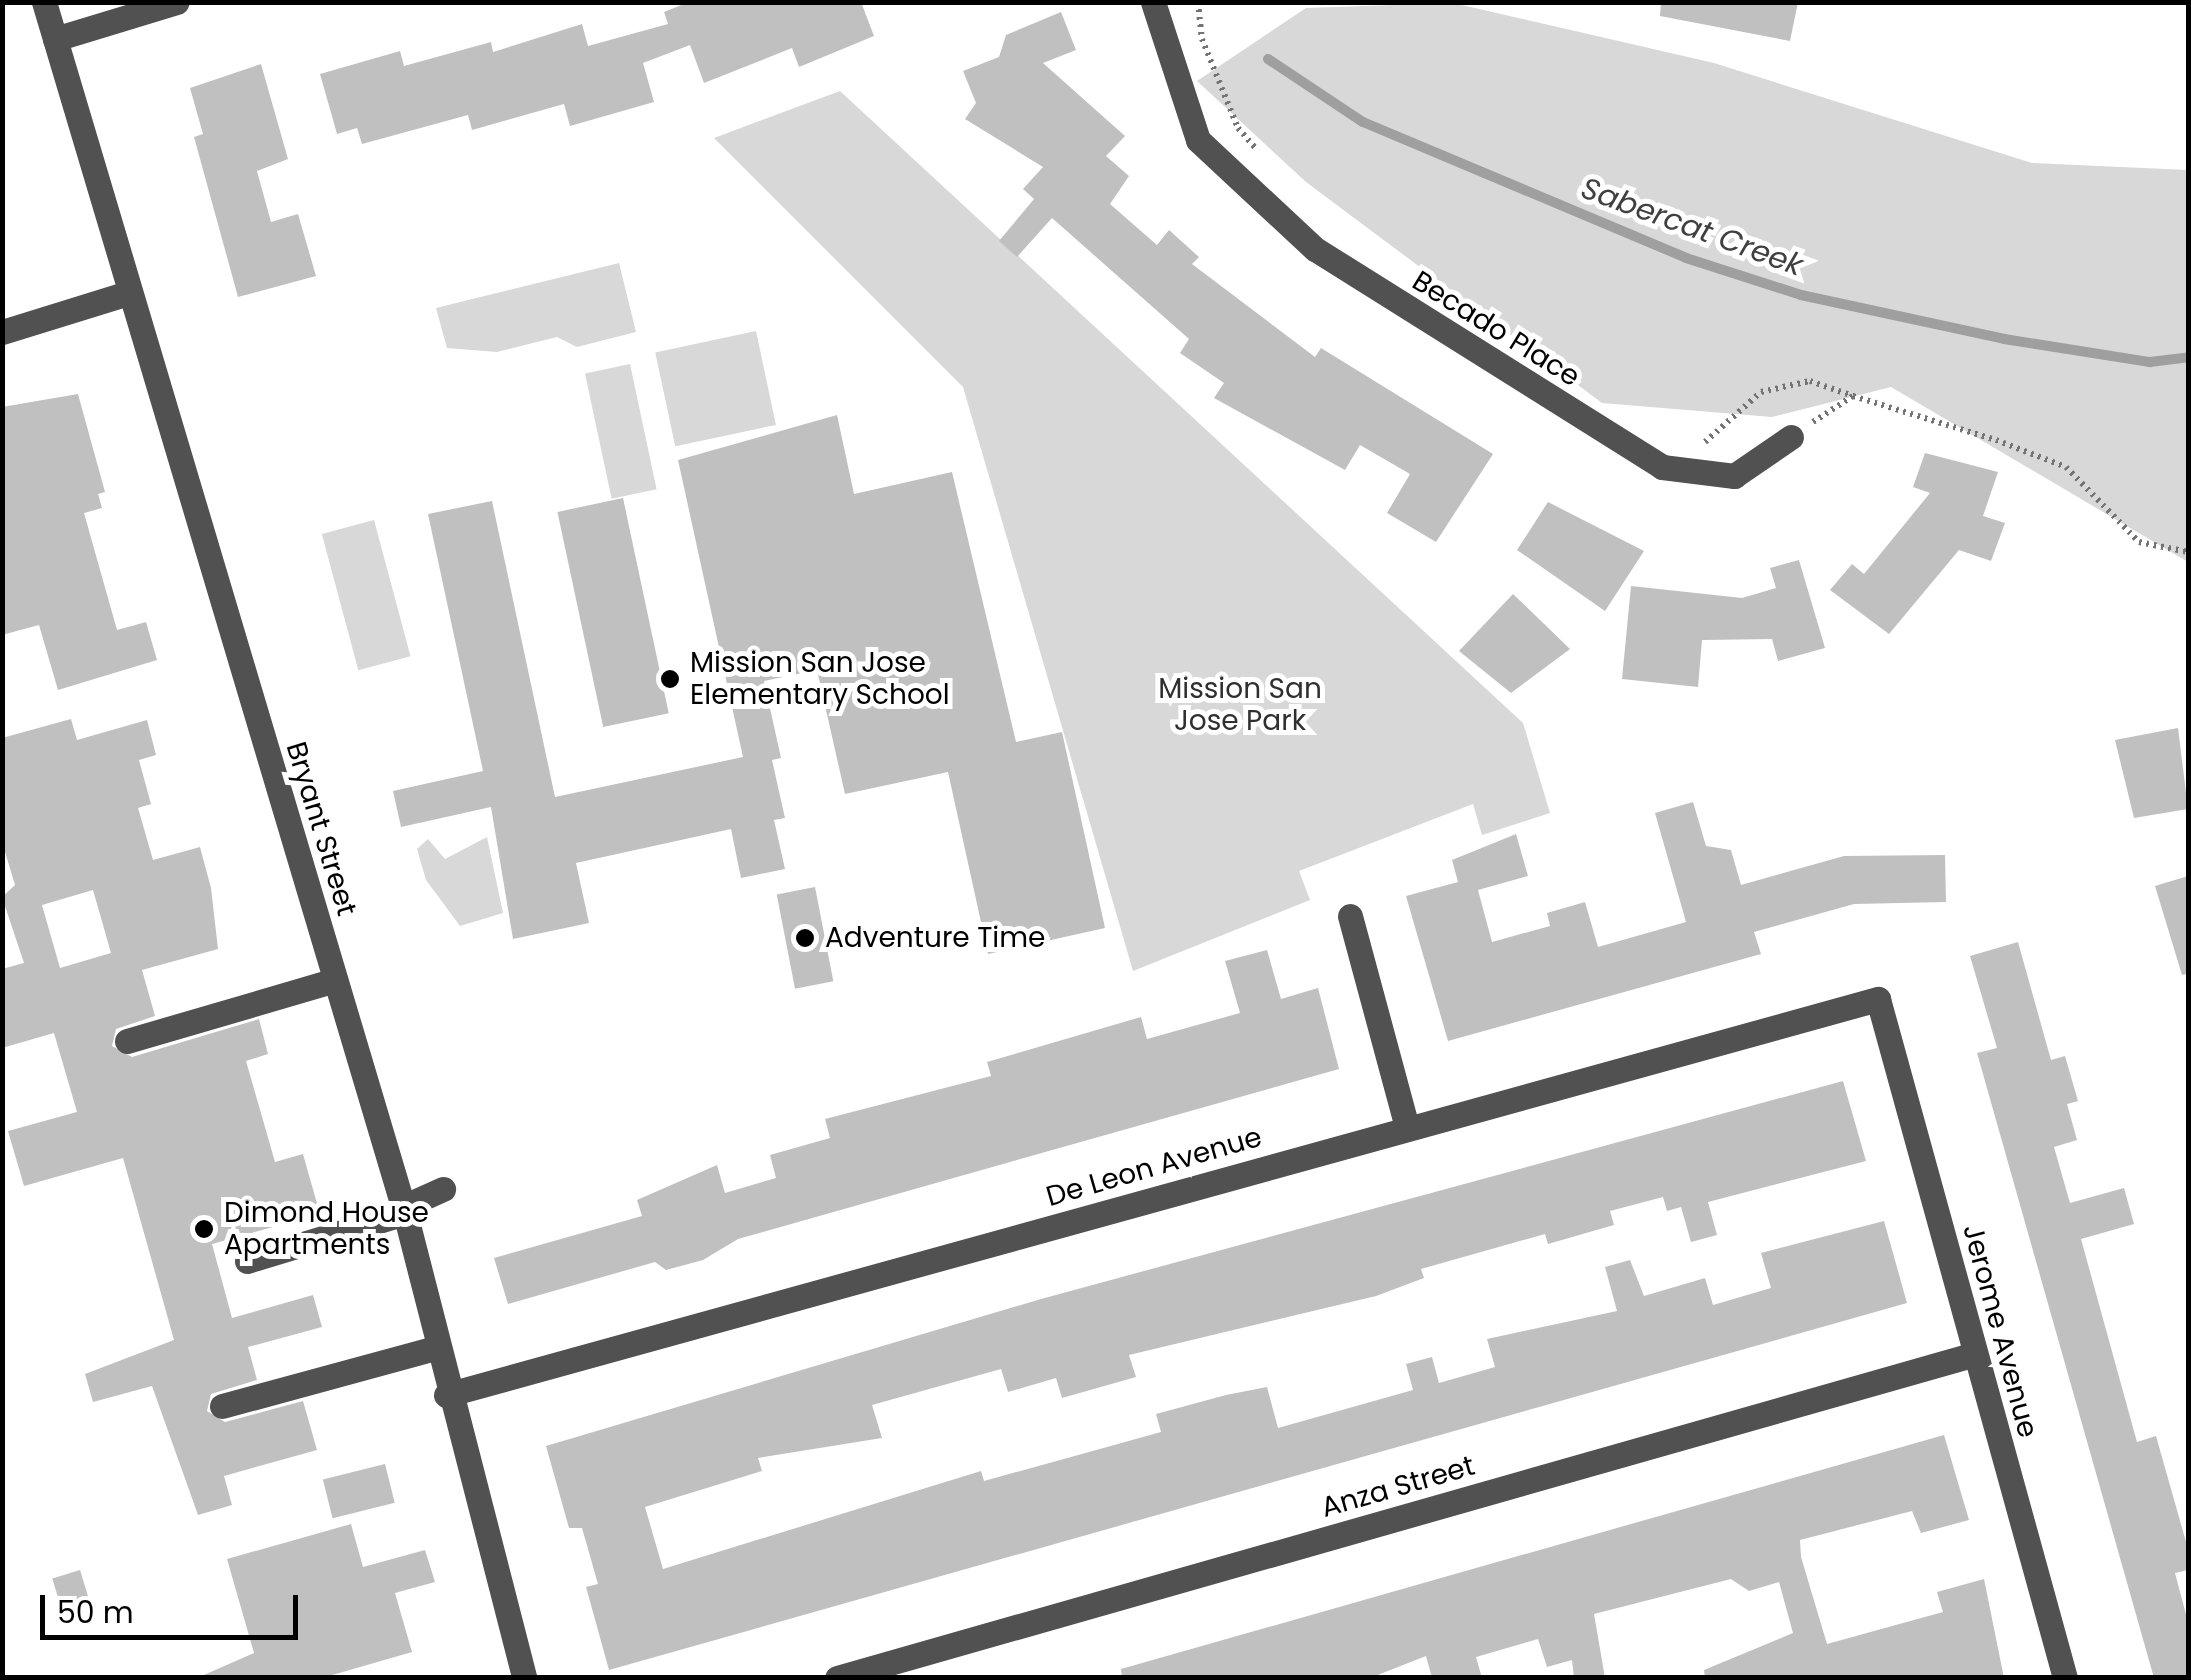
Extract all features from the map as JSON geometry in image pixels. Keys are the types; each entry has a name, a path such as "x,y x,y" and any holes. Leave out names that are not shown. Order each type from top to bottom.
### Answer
{"street":[{"name":"Bryant Street","path":"44,2 404,1210 446,1395 524,1678"},
{"path":"55,39 177,2"},
{"name":"Becado Place","path":"1153,2 1198,140 1315,249 1662,466 1734,476 1792,437"},
{"path":"2,332 128,292"},
{"path":"1350,916 1407,1127"},
{"path":"127,1042 335,980"},
{"name":"De Leon Avenue","path":"446,1395 1878,999"},
{"name":"Jerome Avenue","path":"1878,999 2065,1678"},
{"path":"247,1261 404,1210 444,1189"},
{"path":"222,1406 435,1348"},
{"name":"Anza Street","path":"838,1678 1974,1354"}],"path":[{"path":"1198,2 1202,40 1238,128 1262,156"},
{"path":"1693,444 1708,442 1760,392 1810,380 2066,467 2139,542 2188,552"},
{"path":"1792,437 1853,396"}],"green space":[{"path":"1453,3 1714,63 2032,163 2188,170 2188,562 1891,387 1772,417 1602,403 1306,182 1197,81 1306,8"},
{"name":"Mission San Jose Park","path":"840,91 1523,723 1550,813 1482,835 1473,804 1299,871 1310,900 1133,971 963,387 714,138"},
{"path":"619,263 636,332 577,347 557,337 497,352 447,348 436,308"},
{"path":"756,331 776,425 675,446 655,352"},
{"path":"630,364 657,489 612,499 585,374"},
{"path":"374,520 410,656 358,670 322,534"},
{"path":"487,837 503,913 460,926 426,880 417,849 428,839 445,859"}],"building":[{"path":"689,2 861,2 874,36 799,67 792,48 704,83 690,45 643,63 654,102 570,126 564,104 472,130 468,115 362,144 357,128 337,134 320,74 400,51 404,66 491,42 493,52 582,24 588,46 668,24 664,12"},
{"path":"1661,2 1798,2 1790,41 1660,16"},
{"path":"1061,12 1076,50 1043,63 1125,136 1106,156 1129,176 1110,204 1157,245 1169,230 1199,257 1192,264 1315,357 1321,348 1493,454 1436,542 1387,513 1410,474 1360,445 1345,470 1214,398 1224,383 1180,353 1189,339 1052,218 1017,257 999,241 1034,199 1023,189 1043,167 965,119 976,103 963,71 999,57 1006,35"},
{"path":"261,64 288,159 257,171 271,222 298,214 316,276 238,297 194,137 203,134 190,88"},
{"path":"78,394 105,492 98,494 102,508 84,513 117,630 146,622 157,660 58,690 39,625 2,635 2,407"},
{"path":"837,415 854,494 952,472 1016,742 1062,732 1105,928 988,954 948,772 845,794 817,670 764,681 781,758 772,760 785,818 774,820 785,869 741,878 731,829 576,863 589,923 513,939 491,807 401,827 393,791 483,771 428,514 492,501 555,797 743,757 678,460"},
{"path":"1925,453 1998,472 1983,516 2005,523 1991,561 1959,550 1889,634 1830,590 1852,564 1864,574 1930,493 1913,487"},
{"path":"623,498 669,713 603,727 557,512"},
{"path":"1548,502 1644,551 1605,611 1517,550"},
{"path":"1799,560 1825,648 1778,661 1772,639 1702,640 1698,687 1622,679 1631,586 1742,598 1776,588 1770,568"},
{"path":"1513,594 1570,649 1511,693 1459,651"},
{"path":"71,719 77,740 147,720 156,755 139,760 151,804 138,808 153,860 200,847 211,888 218,949 142,970 155,1016 116,1029 112,1046 132,1057 259,1019 268,1054 246,1061 275,1162 303,1154 320,1214 212,1244 232,1318 313,1295 322,1327 248,1347 257,1380 211,1394 207,1411 225,1422 303,1401 317,1450 224,1476 232,1505 198,1515 152,1386 93,1402 85,1374 174,1340 123,1158 24,1186 8,1131 77,1112 54,1033 2,1048 2,969 24,963 2,897 15,885 2,842 2,738","holes":["93,890 111,953 60,968 42,905"]},
{"path":"2178,728 2188,809 2134,818 2115,740"},
{"path":"1693,802 1706,846 1731,850 1741,885 1844,856 1945,855 1946,902 1854,904 1754,932 1761,954 1448,1041 1406,896 1458,882 1452,860 1516,834 1528,876 1478,890 1492,942 1550,926 1547,913 1585,902 1598,947 1686,922 1655,813"},
{"path":"2188,876 2188,974 2182,975 2155,886"},
{"name":"Adventure Time","path":"815,887 833,981 795,989 777,894"},
{"path":"2018,942 2051,1060 2065,1056 2078,1101 2067,1104 2077,1140 2054,1147 2070,1203 2124,1188 2134,1224 2081,1239 2137,1442 2156,1436 2188,1549 2188,1570 2175,1573 2188,1622 2188,1678 2154,1678 1977,1053 1997,1048 1970,956"},
{"path":"1267,950 1281,999 1318,988 1339,1069 738,1239 703,1260 666,1270 655,1262 508,1304 494,1258 642,1216 637,1200 717,1165 725,1193 776,1178 770,1155 830,1138 825,1119 991,1076 987,1062 1141,1017 1147,1039 1240,1013 1225,961"},
{"path":"1843,1081 1866,1161 1708,1202 1717,1235 1691,1242 1681,1207 1667,1211 1663,1197 1610,1211 1614,1225 1548,1244 1545,1234 1421,1269 1424,1278 1376,1296 1129,1355 1136,1377 1062,1398 1056,1378 1008,1392 1001,1369 872,1405 882,1438 758,1458 762,1471 645,1507 663,1569 981,1471 984,1481 1161,1432 1156,1414 1226,1395 1267,1387 1278,1428 1413,1390 1406,1364 1432,1357 1439,1383 1495,1367 1487,1339 1617,1311 1605,1267 1630,1260 1644,1296 1705,1278 1713,1305 1771,1288 1761,1253 1884,1221 1907,1303 609,1670 586,1587 598,1584 582,1528 569,1528 546,1446 1041,1299"},
{"path":"1944,1435 1969,1520 1921,1533 1912,1511 1800,1540 1801,1557 1827,1644 1943,1612 1937,1592 1984,1579 2004,1678 1705,1678 1704,1670 1793,1633 1779,1582 1749,1591 1731,1579 1594,1614 1605,1678 1574,1678 1572,1660 1547,1667 1538,1639 1476,1657 1482,1678 1432,1678 1426,1656 1370,1678 1122,1678 1121,1669"},
{"path":"385,1464 395,1503 333,1518 323,1479"},
{"path":"351,1524 363,1567 425,1550 435,1582 395,1593 412,1652 322,1678 197,1678 254,1653 227,1559"},
{"path":"80,1570 88,1597 60,1605 52,1578"}],"waterway":[{"name":"Sabercat Creek","path":"1268,59 1363,122 1686,258 1801,295 2004,339 2150,362 2188,357"}],"place":[{"name":"Mission San Jose Elementary School","path":"670,679"},
{"name":"Adventure Time","path":"805,938"},
{"name":"Dimond House Apartments","path":"204,1229"}]}
